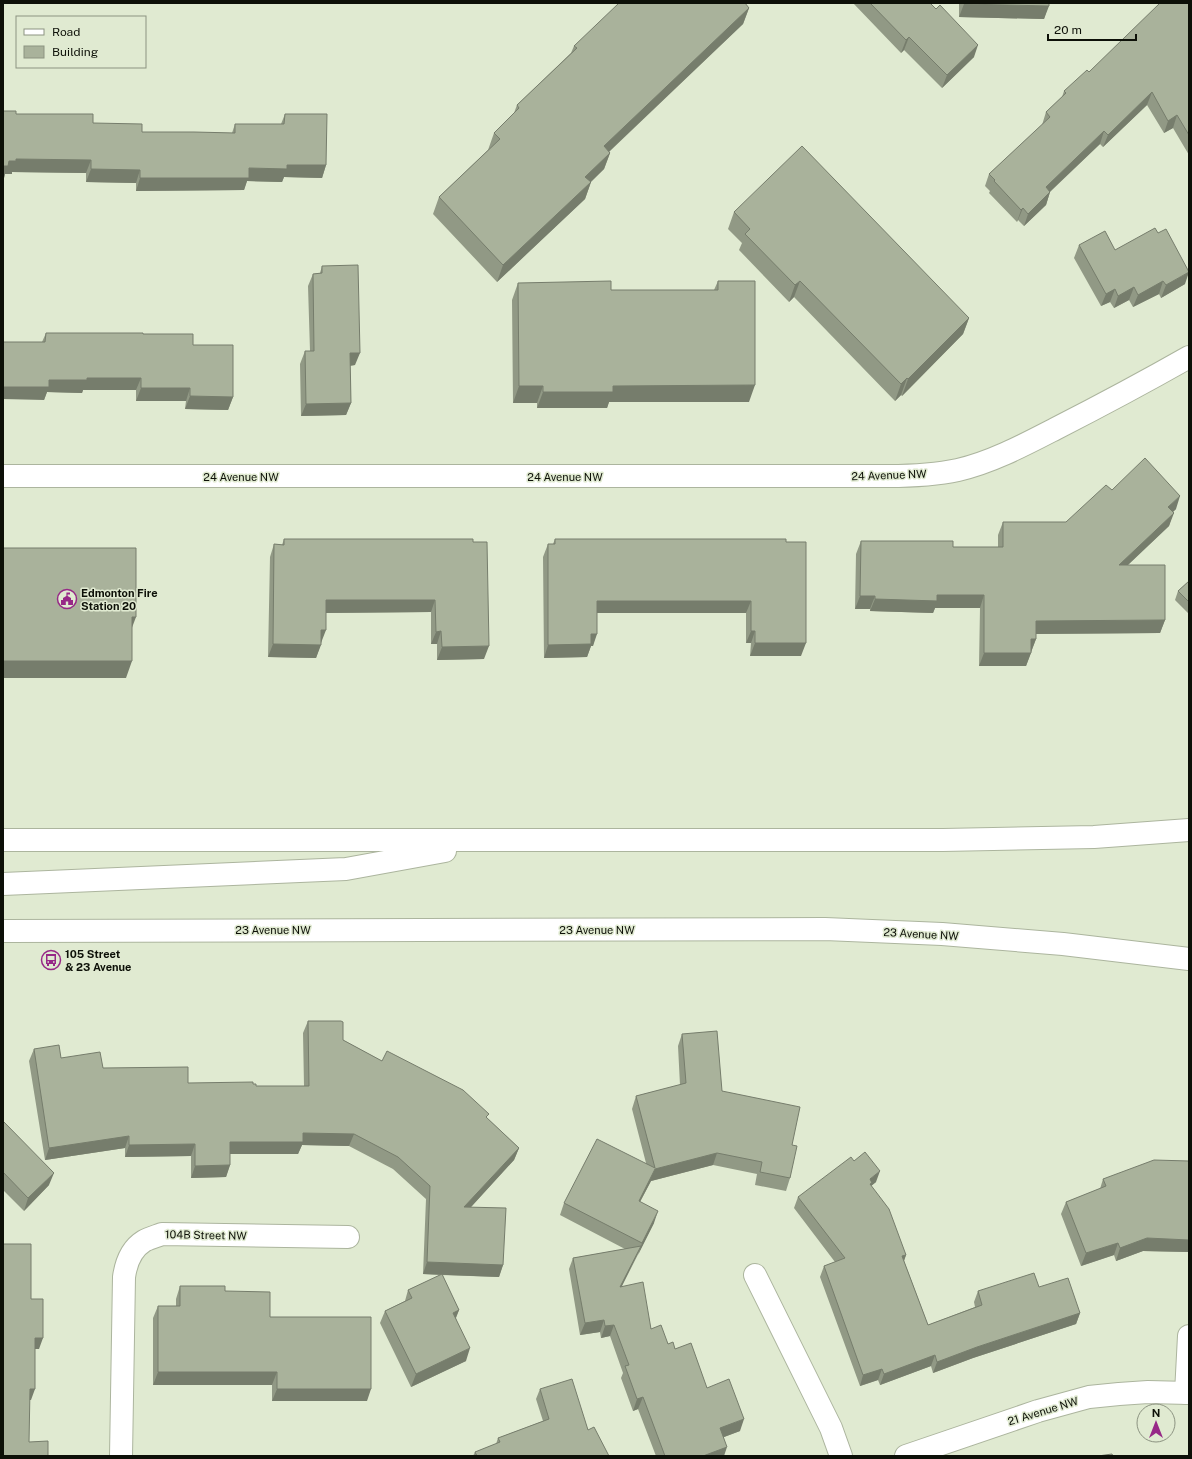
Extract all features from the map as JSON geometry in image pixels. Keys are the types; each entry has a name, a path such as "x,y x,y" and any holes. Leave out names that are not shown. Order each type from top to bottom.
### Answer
{"main road":[{"name":"24 Avenue NW","path":"3,476 273,477 927,475 958,470 989,461 1111,400 1189,357"},
{"path":"3,840 943,840 1094,837 1189,830"},
{"path":"3,884 346,869 497,841"},
{"name":"23 Avenue NW","path":"3,931 825,929 942,934 1063,944 1189,958"},
{"name":"104B Street NW","path":"122,1456 124,1277 126,1262 139,1245 144,1241 162,1234 348,1237"},
{"path":"755,1275 831,1428 841,1456"},
{"name":"21 Avenue NW","path":"906,1456 1038,1411 1083,1399 1148,1392 1187,1393 1189,1336"}],"building":[{"path":"619,3 745,3 749,8 604,146 610,153 585,177 591,182 503,265 439,197 500,139 494,133 519,108 517,105 577,48 574,46"},
{"path":"870,3 930,3 936,9 940,5 978,45 947,75 909,37 906,40"},
{"path":"1049,3 1049,6 964,4"},
{"path":"1160,3 1189,3 1189,135 1177,115 1168,121 1152,92 1108,135 1104,131 1046,187 1050,192 1028,214 1023,208 1021,210 989,174 1050,117 1046,112 1066,93 1064,91 1087,70 1089,72"},
{"path":"3,111 16,111 16,114 93,114 93,123 142,124 142,132 235,133 235,124 284,124 285,114 327,114 326,165 287,165 287,169 249,168 249,178 140,178 140,170 91,169 91,160 16,159 16,161 9,161 8,166 3,166"},
{"path":"802,146 969,318 908,379 907,378 901,384 800,281 795,285 745,234 750,229 734,212"},
{"path":"1155,228 1158,233 1166,229 1189,272 1166,285 1163,281 1138,295 1134,287 1118,296 1115,289 1106,294 1079,245 1105,231 1115,250"},
{"path":"358,265 360,353 350,353 351,403 306,404 305,351 314,351 313,274 322,273 322,266"},
{"path":"611,281 611,290 718,290 718,281 755,281 755,385 613,386 613,392 543,392 543,386 519,386 518,283"},
{"path":"46,333 193,334 193,345 233,345 233,397 190,396 190,388 141,388 141,378 49,380 49,387 3,387 3,342 45,342"},
{"path":"1145,458 1180,496 1168,507 1174,513 1119,565 1165,565 1165,620 1036,621 1036,639 1031,639 1031,653 984,653 984,595 937,595 937,601 875,599 875,596 860,596 861,541 953,541 953,547 1003,547 1003,522 1066,522 1106,485 1112,490"},
{"path":"284,539 473,539 473,542 487,542 489,646 442,647 441,631 436,632 435,600 326,600 326,630 321,630 321,645 273,644 274,544 284,545"},
{"path":"555,539 786,539 786,542 806,542 806,643 755,643 755,631 751,631 751,601 597,601 597,634 591,634 591,644 548,645 548,544 555,544"},
{"name":"Edmonton Fire Station 20","path":"3,548 136,548 136,617 132,617 132,661 3,661"},
{"path":"1189,581 1189,602 1178,591"},
{"path":"308,1021 341,1021 343,1022 343,1040 382,1061 387,1051 463,1090 489,1114 486,1117 519,1148 464,1207 506,1208 503,1265 427,1262 430,1186 398,1157 354,1134 303,1133 303,1142 230,1142 230,1165 195,1166 195,1144 129,1145 129,1136 49,1148 34,1049 59,1045 61,1058 100,1052 103,1068 188,1067 188,1083 253,1082 256,1086 309,1086"},
{"path":"717,1031 722,1091 800,1107 792,1145 797,1146 790,1178 760,1172 762,1162 717,1153 655,1169 639,1201 658,1211 642,1243 564,1203 597,1139 655,1168 636,1096 686,1083 682,1034"},
{"path":"3,1121 54,1173 28,1198 3,1172"},
{"path":"865,1152 880,1171 870,1179 872,1183 870,1184 889,1209 906,1255 902,1256 928,1325 982,1305 978,1291 1034,1273 1039,1287 1068,1278 1080,1313 977,1347 937,1362 935,1355 884,1374 882,1369 863,1375 824,1266 845,1258 798,1197 851,1157 854,1161"},
{"path":"1154,1160 1189,1161 1189,1240 1147,1238 1120,1248 1118,1243 1086,1253 1066,1202 1106,1186 1103,1179"},
{"path":"3,1244 31,1244 31,1299 43,1299 43,1338 35,1338 35,1389 30,1389 29,1442 48,1441 48,1456 3,1456"},
{"path":"641,1246 620,1287 643,1282 651,1329 661,1325 668,1344 673,1342 675,1349 691,1343 707,1388 729,1379 744,1419 720,1428 727,1447 703,1456 665,1456 643,1397 637,1399 625,1366 629,1365 614,1325 605,1326 604,1320 585,1323 573,1258"},
{"path":"442,1274 459,1310 453,1313 470,1348 416,1374 385,1311 412,1298 408,1290"},
{"path":"180,1286 225,1286 225,1291 270,1292 270,1317 371,1317 371,1389 277,1389 277,1372 158,1372 158,1306 180,1306"},
{"path":"572,1379 588,1430 594,1427 609,1456 477,1456 475,1452 500,1442 498,1438 549,1419 540,1389"},
{"path":"1112,1454 1113,1456 1098,1456"}],"place":[{"name":"Edmonton Fire Station 20","path":"67,599"},
{"name":"105 Street & 23 Avenue","path":"51,960"}]}
